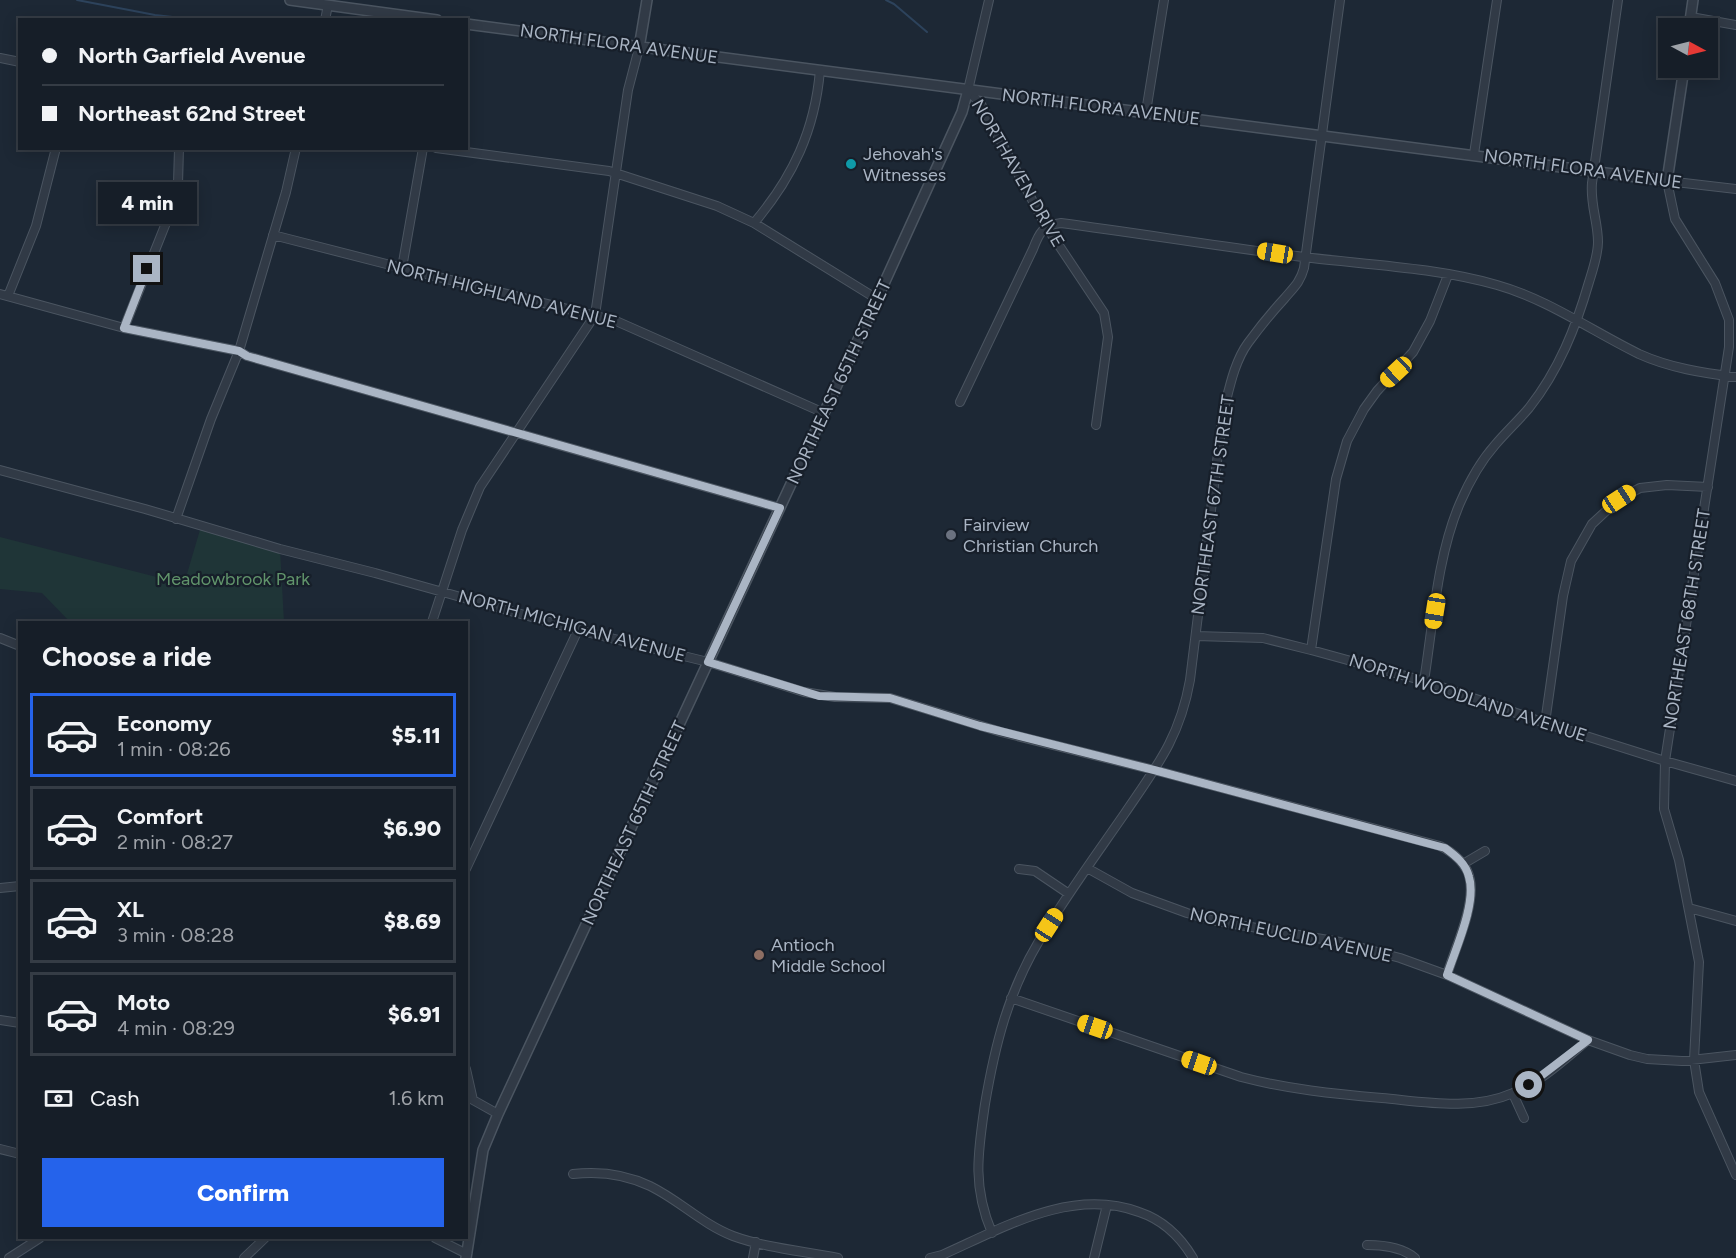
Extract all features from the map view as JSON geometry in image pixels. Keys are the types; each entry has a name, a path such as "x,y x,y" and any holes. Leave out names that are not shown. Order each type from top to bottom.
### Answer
{"street":[{"path":"290,0 422,18"},
{"path":"432,621 462,530 480,487 595,315 628,90 639,48 647,0"},
{"name":"NORTHEAST 65TH STREET","path":"466,1256 483,1150 962,112 987,16 989,0"},
{"path":"1146,112 1164,0"},
{"name":"NORTHEAST 67TH STREET","path":"992,1233 981,1203 977,1175 981,1130 994,1055 1011,998 1035,948 1069,894 1165,754 1183,711 1196,636 1220,431 1229,387 1246,345 1300,279 1340,0"},
{"path":"1474,154 1497,0"},
{"path":"1424,681 1442,564 1450,529 1460,502 1494,446 1529,408 1554,372 1576,321 1597,253 1597,231 1591,194 1618,0"},
{"path":"1694,0 1691,17 1736,25"},
{"path":"325,18 328,5"},
{"name":"NORTH FLORA AVENUE","path":"468,24 1736,189"},
{"path":"0,58 18,62"},
{"path":"754,223 778,192 801,149 817,103 820,70"},
{"name":"NORTHEAST 68TH STREET","path":"1682,78 1667,181 1675,219 1715,283 1729,321 1726,376 1665,761 1664,809 1679,860 1699,962 1694,1060 1699,1092 1736,1176"},
{"name":"NORTHAVEN DRIVE","path":"968,90 982,106 1046,226 1099,303 1106,319 1108,336 1096,425"},
{"path":"55,150 36,226 4,295 124,328 239,351 247,356 515,434 780,508"},
{"path":"124,328 174,203 178,184 180,150"},
{"path":"177,519 211,419 239,351 286,192 296,150"},
{"path":"402,268 423,150"},
{"path":"451,150 615,172 717,206 754,223 877,299"},
{"path":"960,402 1034,249 1040,232 1046,226 1061,224 1448,275 1500,285 1536,300 1642,355 1692,370 1736,377"},
{"name":"NORTH HIGHLAND AVENUE","path":"273,235 616,321 824,413"},
{"path":"1311,650 1335,488 1347,441 1364,409 1377,391 1405,363 1417,345 1430,321 1448,275"},
{"name":"NORTH MICHIGAN AVENUE","path":"0,470 263,545 442,591 578,630 708,662 819,696 890,698 990,729 1440,846 1455,855 1463,864"},
{"path":"1545,723 1563,596 1571,561 1592,524 1619,499 1640,488 1667,485 1708,487"},
{"path":"468,865 578,630"},
{"name":"NORTH WOODLAND AVENUE","path":"1196,636 1263,638 1311,650 1424,681 1545,723 1736,781"},
{"path":"0,638 18,645"},
{"path":"1447,975 1468,905 1470,880 1463,864 1485,851"},
{"path":"1019,868 1035,871 1069,894"},
{"name":"NORTH EUCLID AVENUE","path":"1087,868 1132,893 1188,914 1372,949 1447,975 1588,1040 1630,1055 1664,1061 1736,1055"},
{"path":"0,888 18,886"},
{"path":"1689,908 1736,921"},
{"path":"1011,998 1270,1085 1443,1104 1489,1101 1513,1094 1544,1075 1588,1040"},
{"path":"0,1020 18,1023"},
{"path":"1513,1094 1524,1118"},
{"path":"470,1098 498,1114"},
{"path":"0,1149 18,1154"},
{"path":"573,1174 595,1172 610,1174 650,1186 717,1229 756,1242 838,1258"},
{"path":"930,1258 1046,1212 1079,1205 1107,1205 1134,1210 1160,1221 1181,1240 1193,1258"},
{"path":"1094,1258 1107,1205"},
{"path":"9,1258 38,1239"},
{"path":"244,1258 264,1239"},
{"path":"437,1239 466,1256"},
{"path":"753,1258 756,1242"},
{"path":"1367,1245 1406,1251 1415,1258"}],"green space":[{"name":"Meadowbrook Park","path":"202,523 280,549 284,621 69,621 42,593 0,589 0,537 184,584"}],"waterway":[{"path":"77,0 181,18"},
{"path":"886,0 927,32"}],"place":[{"name":"Jehovah's Witnesses","path":"851,164"},
{"name":"Fairview Christian Church","path":"951,535"},
{"name":"Antioch Middle School","path":"759,955"}],"route":[{"path":"147,269 124,328 239,351 247,356 780,508 708,662 819,696 890,698 1001,732 1154,770 1445,848 1460,860 1470,880 1465,918 1447,975 1588,1040 1529,1085"}]}
